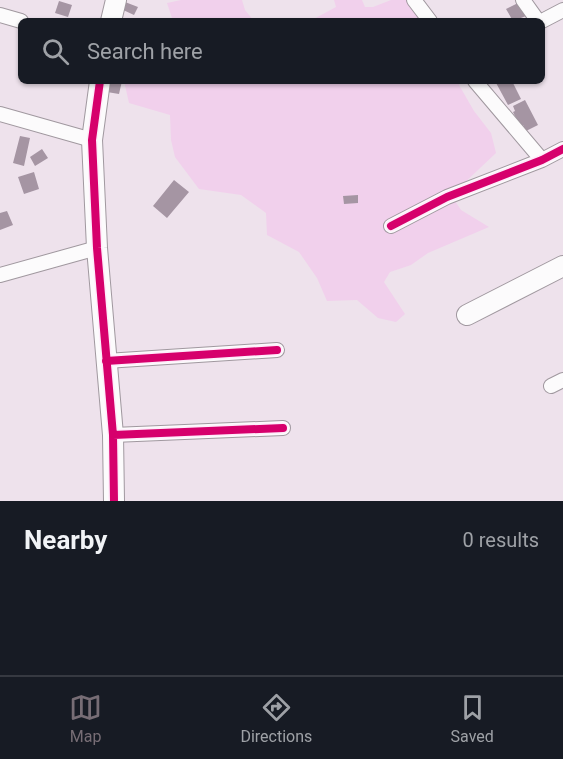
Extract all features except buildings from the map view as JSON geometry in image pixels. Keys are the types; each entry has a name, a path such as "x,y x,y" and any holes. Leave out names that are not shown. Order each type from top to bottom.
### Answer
{"street":[{"path":"112,18 116,0"},
{"path":"414,0 428,18"},
{"path":"523,0 538,18"},
{"path":"545,19 563,10"},
{"path":"0,15 18,20"},
{"path":"100,84 92,140 97,248 112,435 114,501"},
{"path":"478,84 542,160"},
{"path":"0,114 92,140"},
{"path":"391,226 447,198 542,160 563,149"},
{"path":"0,275 97,248"},
{"path":"467,315 563,266"},
{"path":"106,361 277,350"},
{"path":"112,435 283,428"}],"shaded area":[{"path":"181,0 242,0 245,10 252,18 172,18 167,3"},
{"path":"334,0 362,0 365,7 373,7 391,0 420,0 430,18 316,18 336,7"},
{"path":"125,84 460,84 474,111 491,133 496,153 460,187 455,201 461,210 489,227 428,253 411,265 390,272 384,282 405,314 396,322 378,318 357,300 327,301 317,278 299,252 267,235 266,213 241,195 199,189 175,157 171,140 170,115 129,103"}],"cycle path":[{"path":"100,84 92,140 97,248 113,435 114,501"},
{"path":"391,226 447,197 542,160 563,149"},
{"path":"106,361 277,350"},
{"path":"113,435 283,428"}]}
